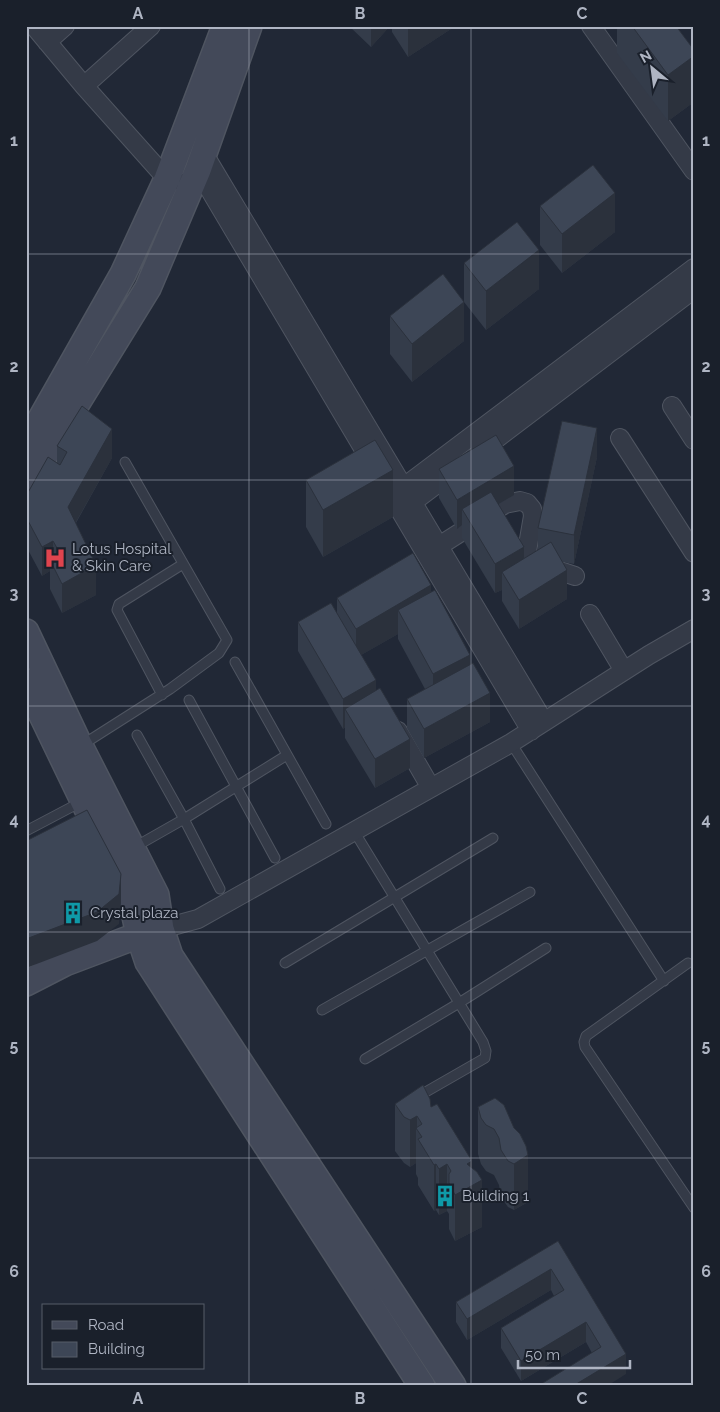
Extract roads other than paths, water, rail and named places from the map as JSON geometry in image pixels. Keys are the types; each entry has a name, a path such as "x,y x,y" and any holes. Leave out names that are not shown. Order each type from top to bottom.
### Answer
{"street":[{"path":"34,26 167,180"},
{"path":"47,42 65,26"},
{"path":"84,86 151,26"},
{"path":"26,445 123,274 167,180 225,26"},
{"path":"26,486 148,288 199,169 249,26"},
{"path":"591,26 694,171"},
{"path":"167,180 199,169"},
{"path":"199,169 402,499 537,727"},
{"path":"402,499 694,268"},
{"path":"402,499 694,290"},
{"path":"672,406 694,440"},
{"path":"620,438 694,553"},
{"path":"402,499 439,546 537,727"},
{"path":"439,546 505,504 520,501 527,503 532,509 533,516 526,551 527,557 530,561 575,576"},
{"path":"590,614 624,671"},
{"path":"26,983 65,963 150,932 198,918 511,743 694,629"},
{"path":"26,632 80,746 156,895 150,932 148,962 422,1386"},
{"path":"26,682 132,902 150,932 170,956 453,1386"},
{"path":"392,721 431,788"}],"lane":[{"path":"80,746 162,695 219,653 227,640 125,462"},
{"path":"162,695 118,610 119,604 183,564"},
{"path":"235,662 326,824"},
{"path":"189,700 275,858"},
{"path":"137,735 220,889"},
{"path":"511,743 664,981"},
{"path":"132,848 184,820 287,755"},
{"path":"26,831 83,800"},
{"path":"354,831 483,1042 486,1050 485,1058 406,1103"},
{"path":"284,963 493,838"},
{"path":"322,1010 530,892"},
{"path":"365,1059 546,948"},
{"path":"688,963 586,1036 584,1042 585,1047 694,1208"}],"place":[{"name":"Lotus Hospital & Skin Care","path":"55,558"},
{"name":"Crystal plaza","path":"73,913"},
{"name":"Building 1","path":"445,1196"}]}
